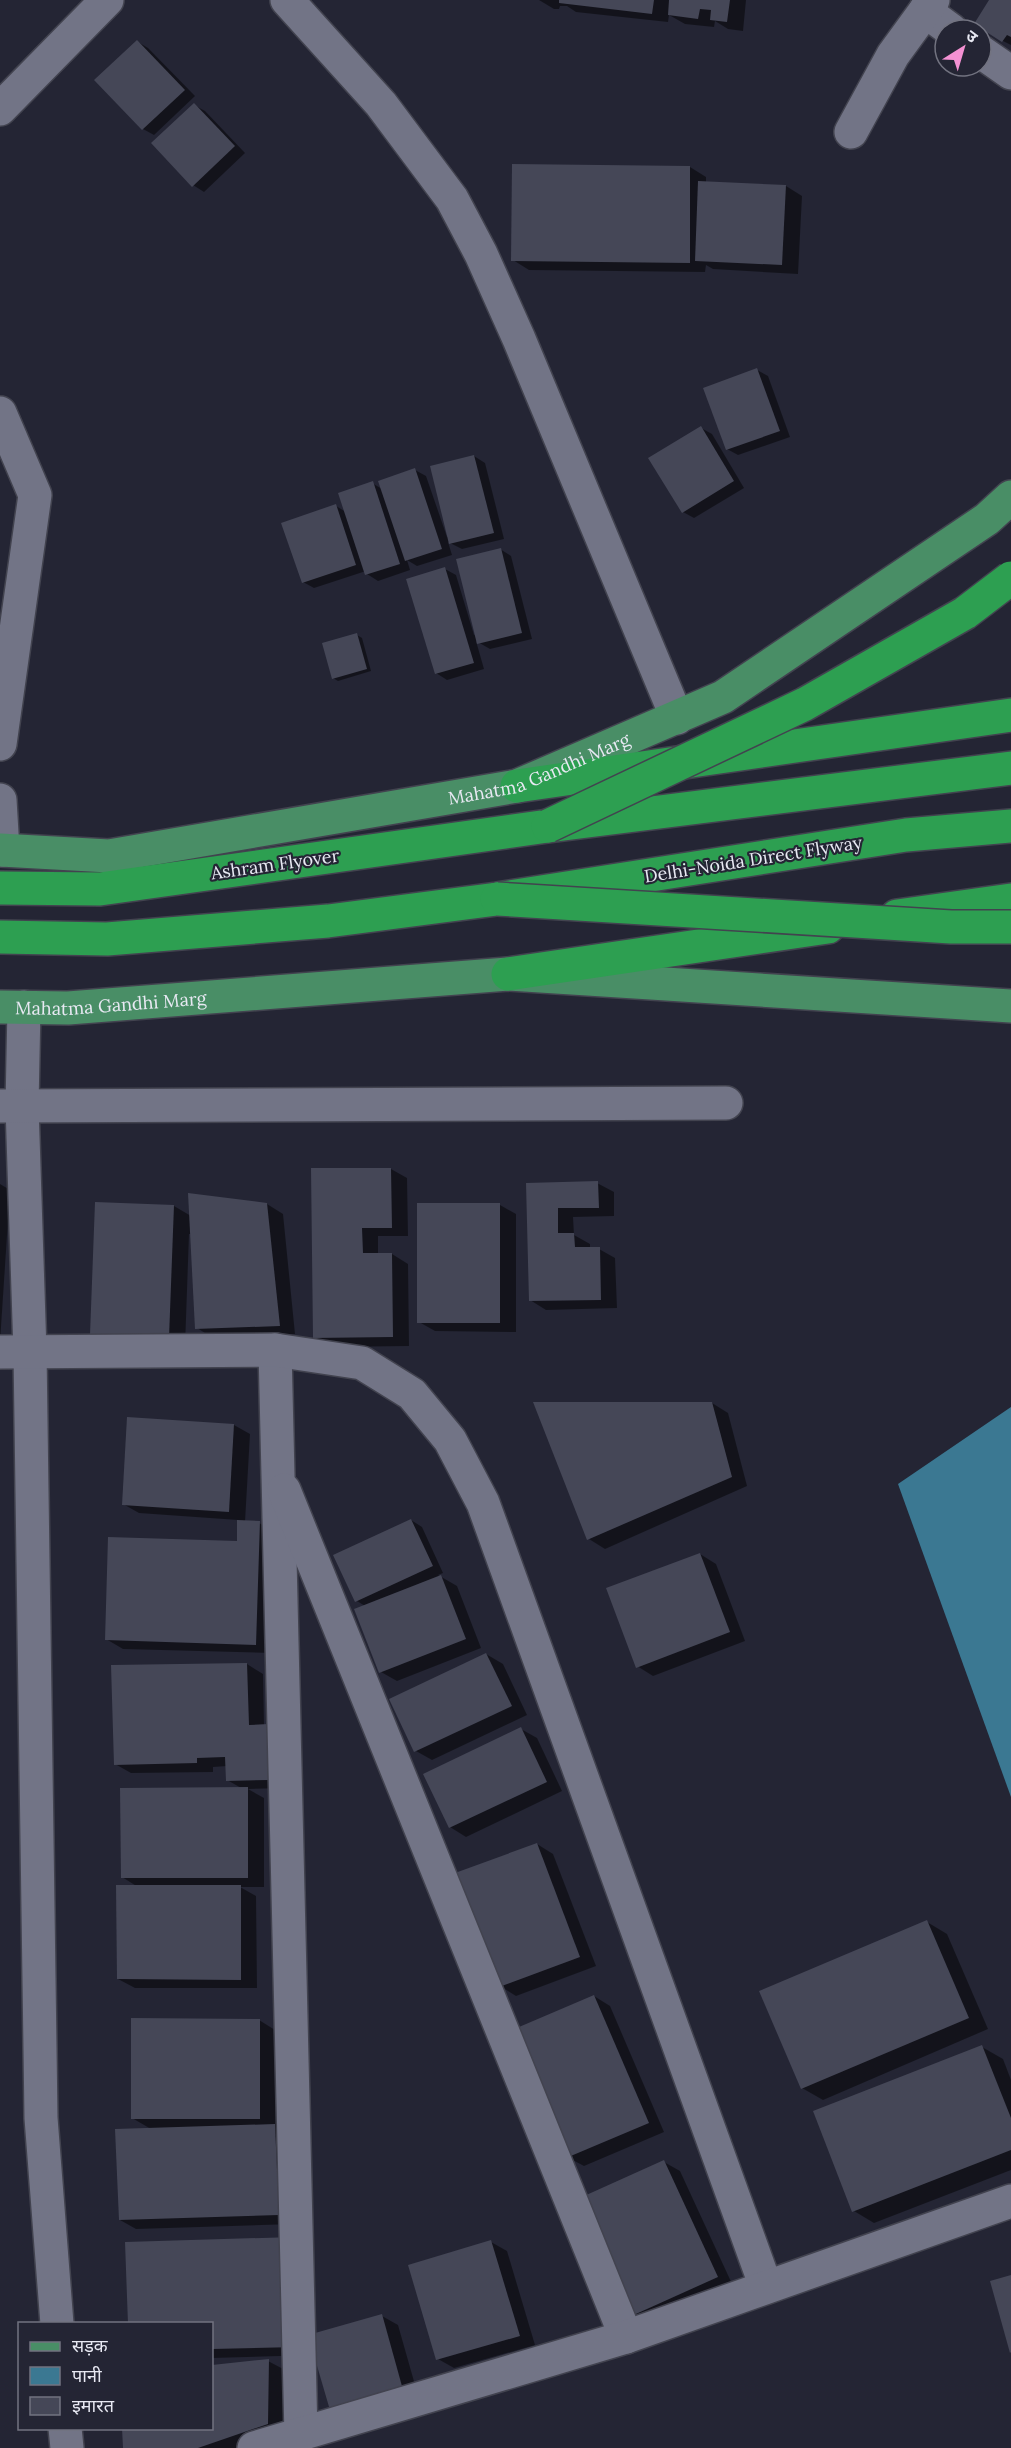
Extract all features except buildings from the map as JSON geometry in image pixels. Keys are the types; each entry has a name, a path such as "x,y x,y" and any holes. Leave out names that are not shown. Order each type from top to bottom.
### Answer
{"highway":[{"path":"548,826 805,704 965,613 1011,578"},
{"path":"517,786 1011,715"},
{"path":"548,826 1011,768"},
{"name":"Ashram Flyover","path":"0,888 100,889 548,826"},
{"name":"Delhi-Noida Direct Flyway","path":"496,899 906,835 1011,826"},
{"path":"0,938 107,939 328,921 496,899 951,927 1011,927"},
{"path":"508,974 1011,900"}],"main road":[{"name":"Mahatma Gandhi Marg","path":"1,850 109,856 517,786 723,697 987,519 1011,497"},
{"name":"Mahatma Gandhi Marg","path":"12,1007 68,1008 508,974 1011,1006"}],"street":[{"path":"0,109 107,0"},
{"path":"287,0 381,104 452,199 481,254 519,339 677,718"},
{"path":"850,132 893,55 929,6 940,18"},
{"path":"993,61 1011,74"},
{"path":"0,413 35,495 0,744"},
{"path":"0,800 1,850"},
{"path":"12,1007 11,1106 15,1352 41,2118 57,2322"},
{"path":"11,1106 726,1103"},
{"path":"15,1352 275,1350 362,1363 412,1394 450,1440 483,1503 766,2287"},
{"path":"275,1350 301,2435"},
{"path":"277,1471 626,2337"},
{"path":"254,2448 626,2337 1011,2201"},
{"path":"65,2430 67,2448"}],"water":[{"path":"1011,1407 1011,1797 898,1484"}]}
